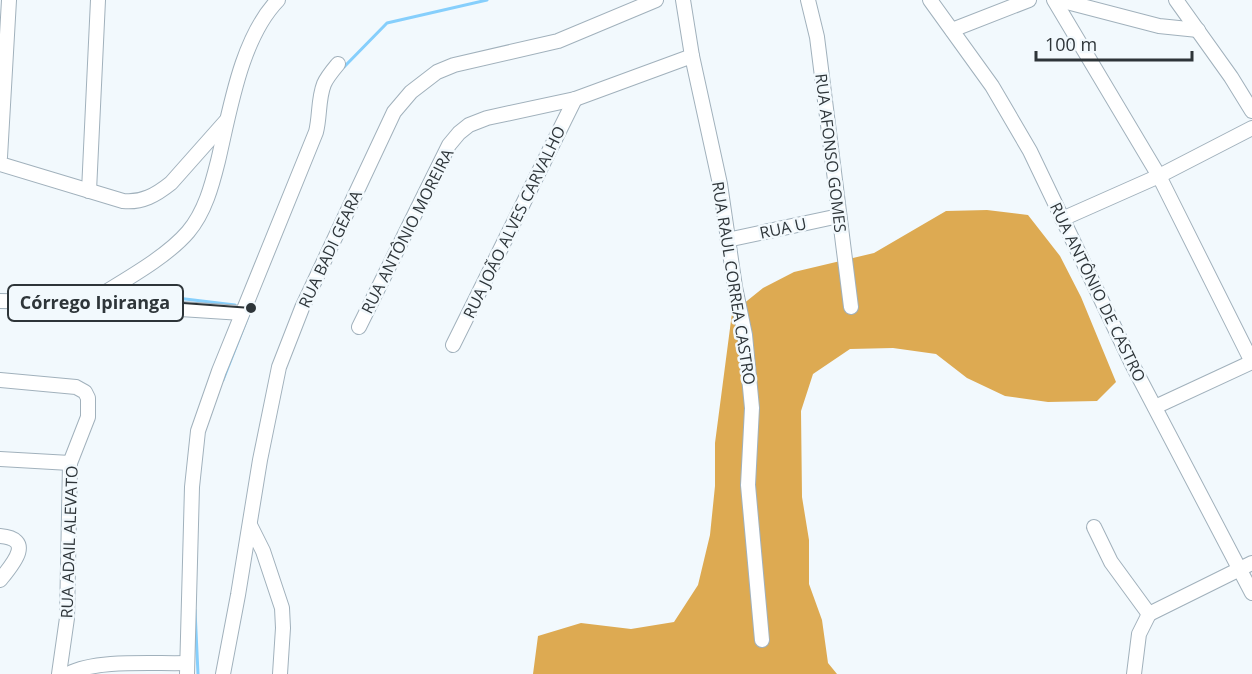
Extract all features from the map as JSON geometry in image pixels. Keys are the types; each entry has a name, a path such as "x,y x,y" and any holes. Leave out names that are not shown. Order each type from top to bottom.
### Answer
{"street":[{"path":"0,157 9,0"},
{"path":"89,191 98,0"},
{"path":"88,303 158,257 188,232 201,212 212,184 251,38 278,0"},
{"name":"RUA BADI GEARA","path":"223,674 260,460 279,367 302,308 394,112 411,92 437,72 454,65 558,41 656,0"},
{"name":"RUA RAUL CORREA CASTRO","path":"683,0 692,56 720,184 749,362 752,408 748,485 762,640"},
{"name":"RUA AFONSO GOMES","path":"808,0 817,37 851,307"},
{"name":"RUA ANTÔNIO DE CASTRO","path":"930,0 992,86 1019,132 1155,407 1246,566 1252,592"},
{"path":"952,30 1029,0"},
{"path":"1054,0 1159,176 1252,362 1155,407"},
{"path":"1059,0 1158,26 1198,30"},
{"path":"1176,0 1252,111"},
{"name":"RUA ANTÔNIO MOREIRA","path":"359,327 449,145 459,133 469,125 487,117 575,99 692,56"},
{"path":"68,674 78,669 100,665 187,668 189,555 195,446 198,431 242,313 316,132 323,88 338,64"},
{"name":"RUA JOÃO ALVES CARVALHO","path":"453,345 575,99"},
{"path":"0,164 135,203 171,183 228,119"},
{"path":"1062,219 1159,176 1252,128"},
{"name":"RUA U","path":"728,240 839,216"},
{"path":"0,301 88,303 242,313"},
{"name":"RUA ADAIL ALEVATO","path":"0,380 76,387 85,392 88,398 88,417 70,463 67,618 59,674"},
{"path":"0,459 70,463"},
{"path":"250,525 263,551 282,608 280,674"},
{"path":"1094,527 1112,562 1149,614"},
{"path":"0,580 18,555 18,542 6,537"},
{"path":"1134,674 1139,634 1149,614 1246,566"}],"shaded area":[{"path":"987,210 1028,215 1060,256 1081,297 1116,382 1097,401 1048,402 1005,396 967,378 936,354 893,348 850,349 813,374 801,411 802,497 809,540 809,584 822,620 828,663 837,674 533,674 538,636 581,623 631,629 674,622 698,585 710,535 715,486 715,443 732,313 763,288 794,272 874,253 946,211"}],"waterway":[{"path":"344,67 387,23 487,0"},
{"path":"125,295 235,305"},
{"path":"223,380 250,311"},
{"path":"195,610 198,674"}],"place":[{"name":"Córrego Ipiranga","path":"251,308"}]}
